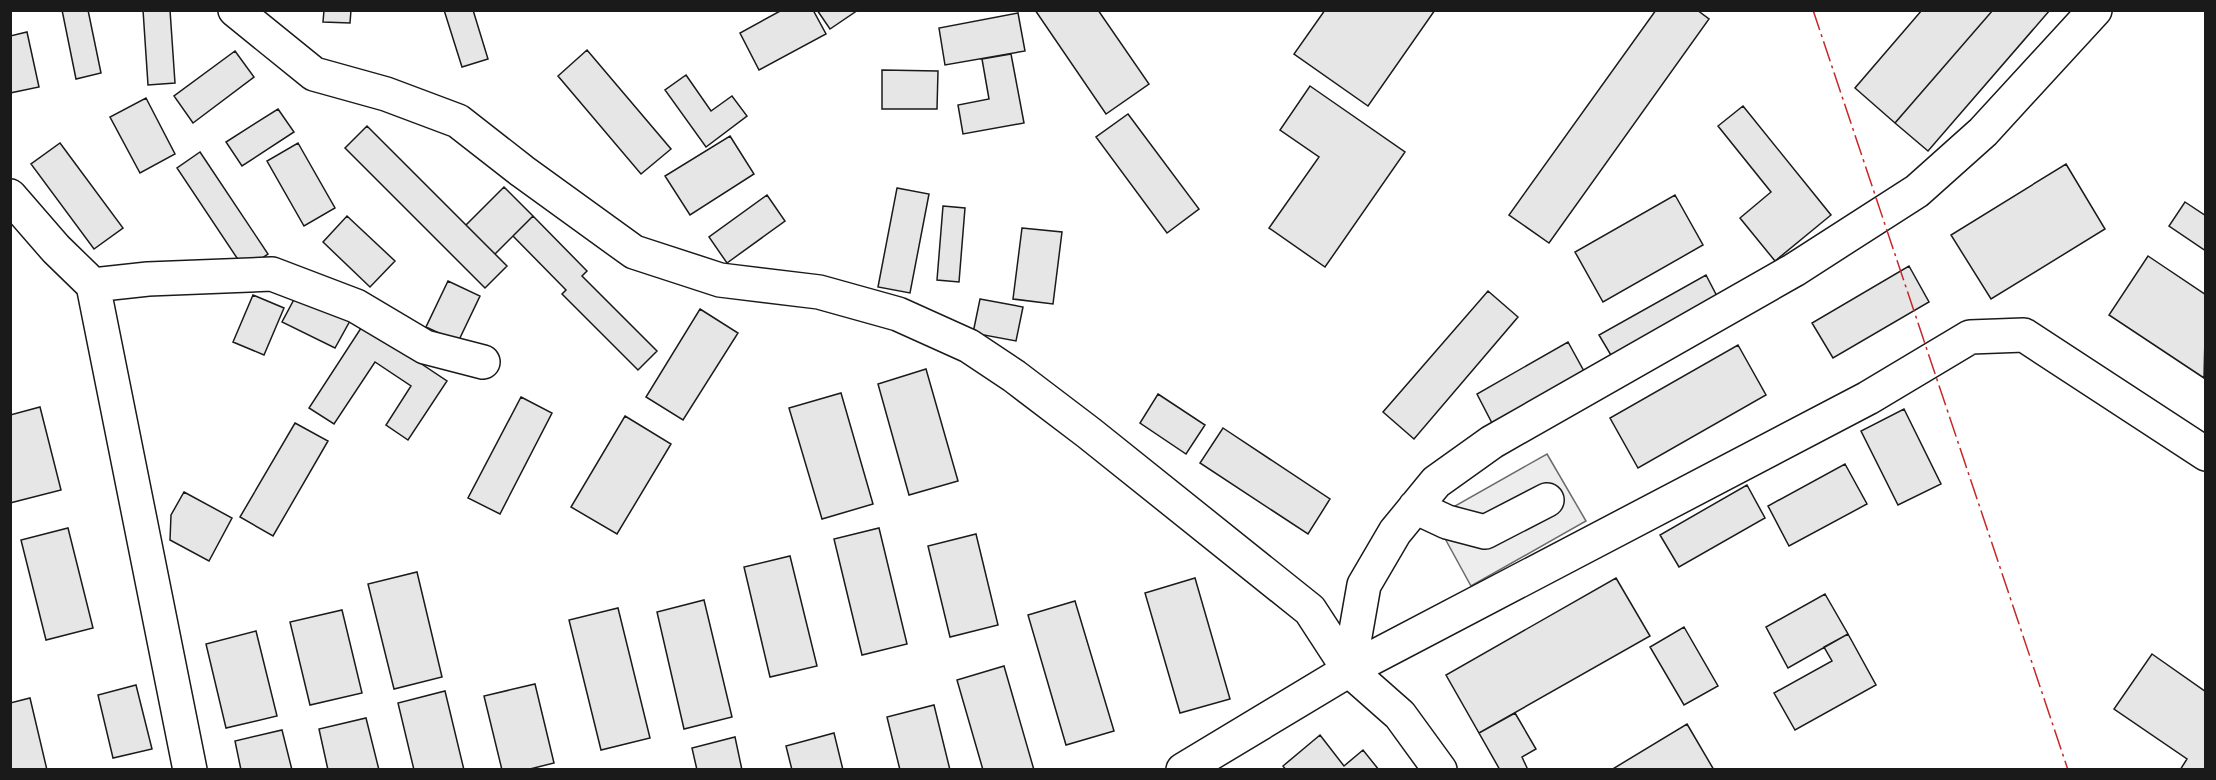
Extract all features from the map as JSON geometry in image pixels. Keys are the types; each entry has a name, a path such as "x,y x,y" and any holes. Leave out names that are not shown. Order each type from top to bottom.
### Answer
{"street":[{"path":"235,10 314,74 386,94 458,121 633,252 720,280 819,292 898,314 969,346 1014,376 1089,433 1310,610 1348,670 1400,715 1440,770"},
{"path":"1348,670 1364,585 1395,532 1436,482 1492,442 1794,270 1917,191 1983,132 2095,10"},
{"path":"10,196 56,249 93,285 190,770"},
{"path":"93,285 148,279 272,274 356,306 425,347 483,362"},
{"path":"1183,770 1348,670 1868,398 1970,337 2024,335 2205,454"},
{"path":"1415,507 1447,522 1485,532 1547,500"}],"shaded area":[{"path":"1547,454 1586,521 1471,586 1442,533 1455,506"}],"building":[{"path":"62,10 88,10 101,73 76,79"},
{"path":"143,10 170,10 175,83 148,85"},
{"path":"324,10 351,10 350,23 323,22"},
{"path":"444,10 473,10 488,59 462,67"},
{"path":"782,10 813,10 826,34 759,70 740,33"},
{"path":"817,10 858,10 830,29"},
{"path":"1035,10 1098,10 1149,84 1106,114"},
{"path":"1325,10 1435,10 1368,106 1294,54"},
{"path":"1656,10 1697,10 1709,19 1549,243 1509,215"},
{"path":"1922,10 1993,10 1895,123 1855,88"},
{"path":"1993,10 2050,10 1928,151 1895,123"},
{"path":"1018,13 1025,51 945,65 939,28"},
{"path":"27,32 39,87 10,93 10,36"},
{"path":"587,50 671,149 641,174 558,76"},
{"path":"235,51 254,77 193,123 174,96"},
{"path":"1011,54 1024,123 963,134 958,105 989,99 982,59"},
{"path":"882,70 938,71 937,109 882,109"},
{"path":"686,75 711,111 732,96 747,116 706,147 665,90"},
{"path":"1310,86 1405,152 1325,267 1269,228 1319,157 1280,130"},
{"path":"146,98 175,154 140,173 110,117"},
{"path":"1743,106 1831,215 1775,261 1740,218 1771,192 1718,126"},
{"path":"278,109 294,132 242,166 226,142"},
{"path":"1128,114 1199,209 1167,233 1096,137"},
{"path":"367,126 507,266 485,288 345,148"},
{"path":"730,136 754,174 690,215 665,176"},
{"path":"60,143 123,228 94,249 31,164"},
{"path":"298,143 335,208 304,226 267,161"},
{"path":"200,152 268,254 245,270 177,168"},
{"path":"2066,164 2105,229 1991,299 1951,235"},
{"path":"504,187 533,216 495,254 466,225"},
{"path":"897,188 929,194 910,293 878,287"},
{"path":"767,195 785,221 727,263 709,237"},
{"path":"1675,195 1703,245 1603,302 1575,252"},
{"path":"2185,202 2206,216 2206,251 2169,226"},
{"path":"943,206 965,208 959,282 937,280"},
{"path":"347,216 395,261 370,287 323,242"},
{"path":"533,216 587,271 582,276 657,351 638,370 562,294 566,290 513,236"},
{"path":"1022,228 1062,232 1053,304 1013,299"},
{"path":"2148,256 2206,295 2204,378 2109,315"},
{"path":"1909,266 1929,302 1833,358 1812,323"},
{"path":"1706,275 1720,302 1615,362 1599,335"},
{"path":"448,281 480,296 458,342 426,327"},
{"path":"1488,291 1518,317 1414,439 1383,412"},
{"path":"298,292 351,319 335,348 282,322"},
{"path":"253,295 284,308 264,355 233,342"},
{"path":"980,299 1023,307 1016,341 973,333"},
{"path":"700,309 738,333 683,420 646,397"},
{"path":"363,325 447,381 408,440 386,425 411,386 375,362 334,424 309,408"},
{"path":"1568,342 1585,373 1493,425 1477,394"},
{"path":"1738,345 1766,395 1638,468 1610,418"},
{"path":"926,369 958,481 909,495 878,384"},
{"path":"841,393 873,504 822,519 789,408"},
{"path":"1158,394 1205,425 1186,454 1140,423"},
{"path":"521,397 552,413 500,514 468,498"},
{"path":"40,407 61,490 10,503 10,415"},
{"path":"1904,409 1941,484 1898,505 1861,431"},
{"path":"625,416 671,444 617,534 571,507"},
{"path":"295,423 328,441 273,536 240,517"},
{"path":"1223,428 1330,499 1308,534 1200,463"},
{"path":"1845,464 1867,504 1789,546 1768,506"},
{"path":"1747,485 1765,518 1679,567 1660,535"},
{"path":"184,492 232,518 209,561 170,540 171,515"},
{"path":"68,528 93,628 46,640 21,540"},
{"path":"879,528 907,644 862,655 834,539"},
{"path":"976,534 998,625 950,637 928,546"},
{"path":"790,556 817,666 770,677 744,567"},
{"path":"417,572 442,677 394,689 368,584"},
{"path":"1195,578 1230,699 1180,713 1145,593"},
{"path":"1616,578 1650,636 1479,733 1446,675"},
{"path":"1825,594 1848,634 1788,668 1766,627"},
{"path":"704,600 732,717 684,729 657,612"},
{"path":"1075,601 1114,731 1066,745 1028,615"},
{"path":"618,608 650,738 601,750 569,620"},
{"path":"342,610 362,693 310,705 290,622"},
{"path":"1684,627 1718,686 1684,705 1650,647"},
{"path":"256,631 277,716 226,728 206,644"},
{"path":"1848,634 1876,685 1795,730 1774,693 1832,661 1824,647"},
{"path":"2152,654 2206,692 2206,770 2180,770 2187,759 2114,709"},
{"path":"1004,666 1034,770 983,770 957,680"},
{"path":"535,684 554,763 526,770 502,770 484,696"},
{"path":"136,685 152,749 113,758 98,695"},
{"path":"445,691 464,770 414,770 398,703"},
{"path":"30,698 47,770 10,770 10,703"},
{"path":"934,705 950,770 900,770 887,717"},
{"path":"1515,713 1536,749 1522,757 1528,770 1500,770 1479,733"},
{"path":"366,718 379,770 328,770 319,729"},
{"path":"1687,724 1714,770 1611,770"},
{"path":"282,730 292,770 241,770 235,741"},
{"path":"834,733 843,770 792,770 786,746"},
{"path":"1320,735 1344,766 1363,750 1379,770 1286,770 1283,766"},
{"path":"735,737 742,770 697,770 692,748"}],"power":[{"path":"1813,10 2068,770"}]}
